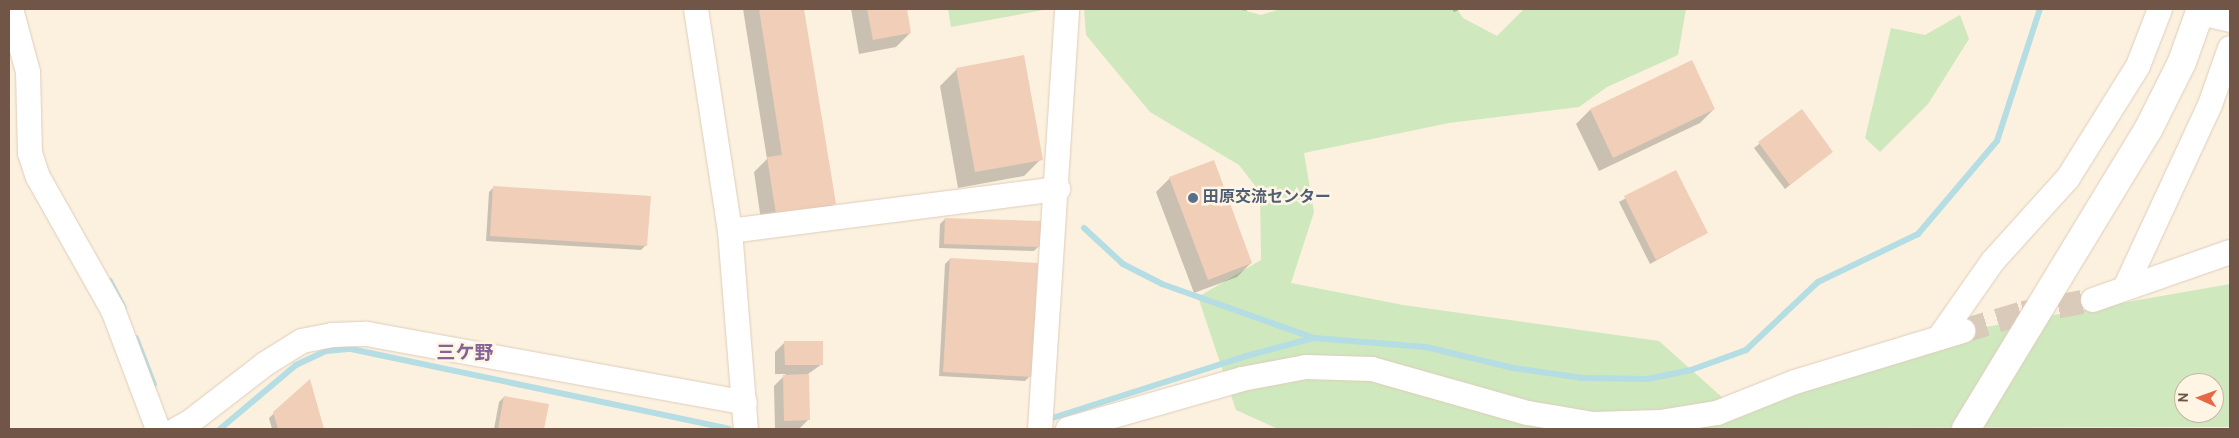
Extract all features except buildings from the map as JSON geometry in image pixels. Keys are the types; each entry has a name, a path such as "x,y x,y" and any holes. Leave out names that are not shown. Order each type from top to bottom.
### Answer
{"street":[{"path":"11,9 28,72 30,153 38,177 113,310 158,429"},
{"path":"696,9 730,231 746,429"},
{"path":"1040,429 1058,189 1067,9"},
{"path":"1939,338 1993,261 2068,178 2138,66 2160,9"},
{"path":"1966,429 2148,130 2182,62 2201,11 2230,20"},
{"path":"2125,288 2210,105 2230,48"},
{"path":"730,231 1058,189"},
{"path":"2093,300 2230,252"},
{"path":"1068,429 1242,379 1306,367 1372,369 1528,414 1593,424 1660,422 1718,413 1795,382 1963,331"},
{"path":"177,429 294,346 332,334 367,334 745,403"}],"green space":[{"path":"948,9 1049,9 951,27"},
{"path":"1084,9 1239,9 1261,15 1280,9 1457,9 1463,18 1497,36 1524,9 1686,9 1678,55 1607,87 1579,107 1449,123 1304,153 1314,212 1291,283 1403,305 1659,341 1733,407 1963,331 2230,284 2230,427 1278,429 1236,410 1198,297 1261,260 1260,192 1239,165 1150,112 1086,35"},
{"path":"1960,15 1969,39 1928,104 1880,152 1865,138 1891,28 1925,35"}],"waterway":[{"path":"1084,228 1123,264 1162,284 1314,338 1426,347 1513,368 1582,378 1648,379 1691,370 1746,350 1818,282 1918,234 1997,141 2040,9"},
{"path":"110,281 124,308"},
{"path":"136,338 154,385"},
{"path":"1046,420 1246,356 1313,338"},
{"path":"220,429 296,365 326,351 351,349 729,429"}],"tunnel":[{"path":"1963,331 2023,313 2093,300"}],"place":[{"name":"田原交流センター","path":"1193,198"}],"district":[{"name":"三ケ野","path":"465,355"}]}
